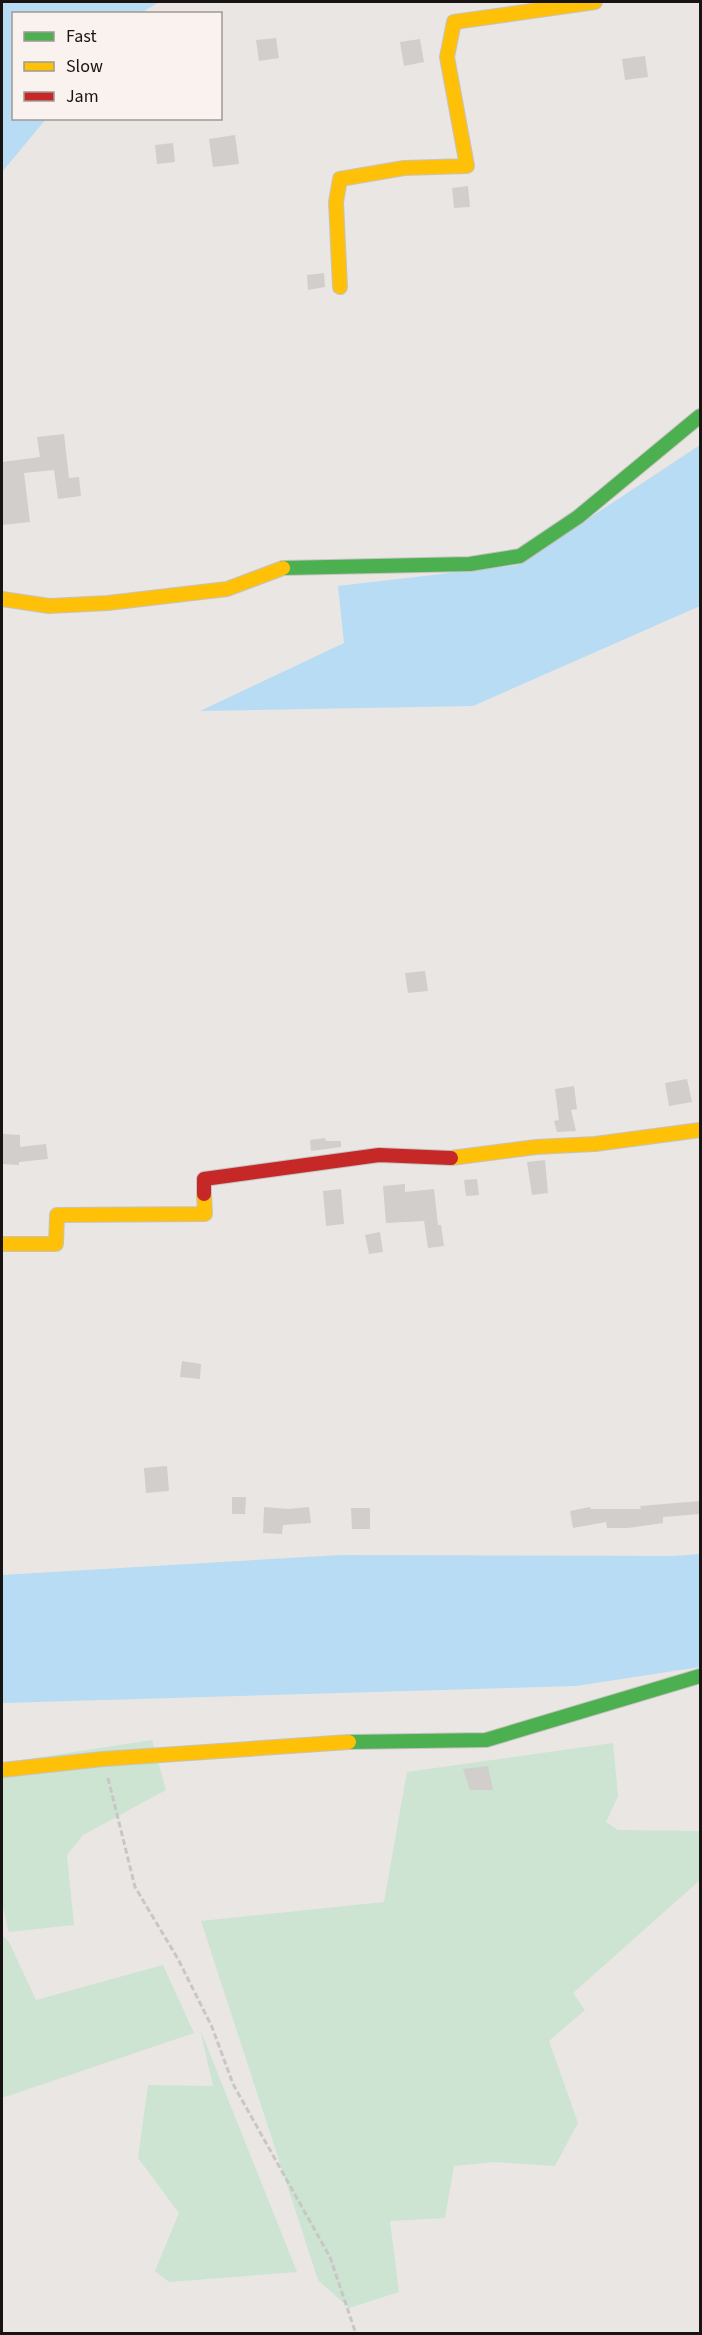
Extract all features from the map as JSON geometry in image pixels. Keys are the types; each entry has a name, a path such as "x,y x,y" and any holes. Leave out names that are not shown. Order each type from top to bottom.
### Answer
{"street":[{"path":"340,287 336,202 340,179 404,168 467,166 447,57 454,22 595,2"},
{"path":"2,598 49,606 108,603 227,589 281,568 470,564 520,556 587,510 700,416"},
{"path":"2,1244 56,1244 57,1215 205,1214 204,1179 379,1155 459,1158 700,1130"},
{"path":"2,1770 103,1759 344,1742 486,1740 700,1676"}],"path":[{"path":"103,1759 135,1887 178,1959 207,2018 233,2084 330,2257 356,2334"}],"green space":[{"path":"152,1740 166,1790 83,1835 67,1855 74,1925 9,1932 2,1904 2,1763"},
{"path":"613,1743 618,1796 606,1822 618,1830 700,1831 700,1880 573,1993 585,2010 549,2041 578,2123 555,2166 494,2162 454,2166 445,2218 390,2221 399,2292 349,2308 318,2280 201,1921 384,1902 407,1772"},
{"path":"2,1935 9,1942 36,2000 163,1965 194,2033 2,2098"},
{"path":"200,2029 297,2272 169,2282 155,2271 179,2213 138,2158 148,2085 213,2086"}],"water":[{"path":"2,2 159,2 143,12 12,12 12,120 45,120 2,172"},
{"path":"700,445 700,606 473,706 200,711 344,643 338,586 518,565"},
{"path":"700,1554 700,1667 576,1686 2,1703 2,1575 340,1555 673,1556"}],"building":[{"path":"276,38 279,58 259,61 256,40"},
{"path":"420,39 424,62 404,66 400,42"},
{"path":"645,56 648,77 625,80 622,59"},
{"path":"235,135 239,164 213,167 209,139"},
{"path":"173,143 175,162 157,164 155,145"},
{"path":"468,186 470,207 454,208 452,188"},
{"path":"324,273 325,287 308,290 307,275"},
{"path":"64,434 69,478 79,477 81,496 58,499 54,470 24,473 30,522 2,525 2,462 40,457 37,437"},
{"path":"425,971 428,991 408,993 405,973"},
{"path":"687,1079 692,1102 669,1106 665,1083"},
{"path":"574,1086 577,1109 571,1110 576,1131 557,1132 554,1121 559,1120 555,1089"},
{"path":"3,1134 20,1135 20,1147 46,1144 48,1159 19,1162 19,1165 2,1164"},
{"path":"325,1138 326,1141 341,1141 341,1147 311,1151 310,1140"},
{"path":"545,1160 548,1193 532,1195 527,1162"},
{"path":"477,1179 479,1195 466,1196 464,1180"},
{"path":"405,1184 405,1192 434,1189 438,1225 441,1225 444,1246 428,1248 424,1221 386,1223 383,1186"},
{"path":"341,1189 344,1224 326,1226 323,1191"},
{"path":"380,1232 383,1252 369,1254 365,1235"},
{"path":"182,1361 201,1364 200,1379 180,1377"},
{"path":"167,1466 169,1491 146,1493 144,1468"},
{"path":"232,1497 246,1497 245,1514 232,1514"},
{"path":"700,1501 700,1514 663,1517 663,1523 628,1528 607,1528 606,1522 573,1528 570,1511 590,1507 591,1509 641,1509 640,1506"},
{"path":"264,1507 288,1509 309,1507 311,1523 283,1525 282,1534 263,1533"},
{"path":"351,1508 370,1508 370,1529 352,1529"},
{"path":"488,1766 493,1790 470,1790 463,1769"}],"traffic: fast":[{"path":"283,568 470,564 520,556 578,517 700,416"},
{"path":"349,1742 486,1740 700,1676"}],"traffic: slow":[{"path":"340,287 336,202 340,179 404,168 467,166 447,57 454,22 595,2"},
{"path":"2,599 49,606 108,603 227,589 283,568"},
{"path":"451,1158 536,1147 595,1144 700,1130"},
{"path":"2,1244 56,1244 57,1215 205,1214 204,1194"},
{"path":"2,1770 103,1759 349,1742"}],"traffic: jam":[{"path":"204,1194 204,1179 379,1155 451,1158"}]}
